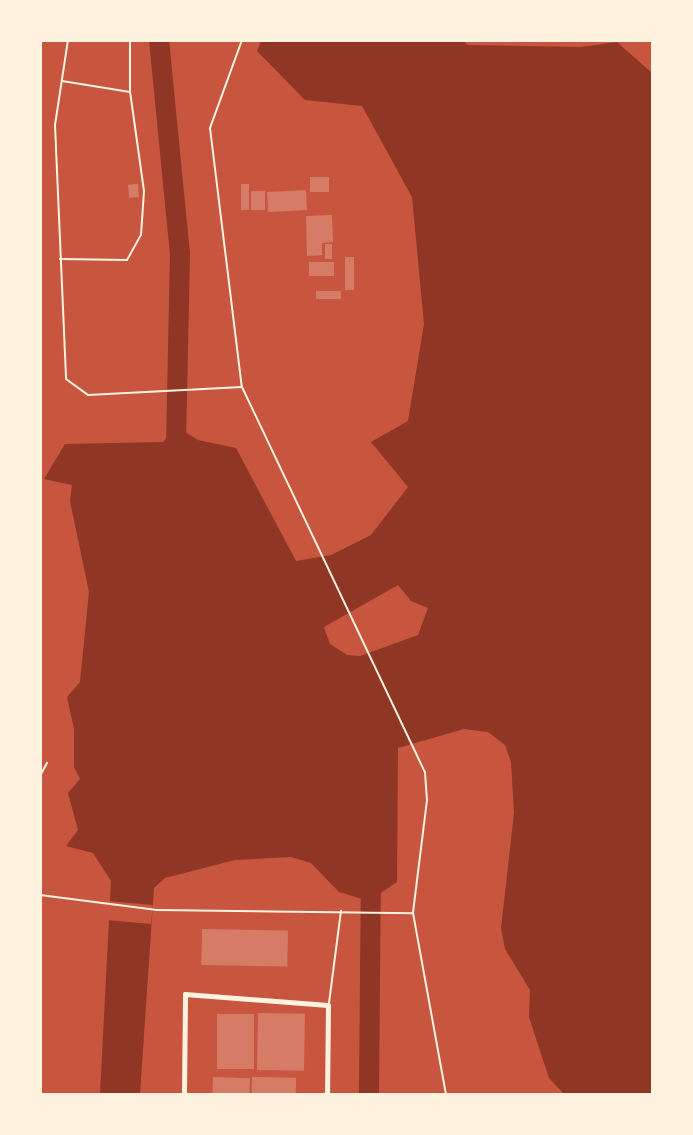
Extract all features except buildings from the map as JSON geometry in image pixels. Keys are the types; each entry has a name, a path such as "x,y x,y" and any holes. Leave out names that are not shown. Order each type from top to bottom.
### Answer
{"street":[{"path":"184,1095 185,994 328,1005 327,1095"}],"lane":[{"path":"68,40 55,125 63,369 71,386 88,395 164,393 242,387"},
{"path":"60,259 127,260 136,249 145,204 130,92 130,40"},
{"path":"242,40 213,108 210,144 242,387 415,748 428,789 413,913 446,1095"},
{"path":"62,81 130,92"},
{"path":"40,776 47,763"},
{"path":"40,895 101,906 157,910 413,913"},
{"path":"328,1005 341,911"}],"shaded area":[{"path":"462,40 468,45 581,47 617,42 652,73 652,1094 564,1094 549,1078 529,1017 530,990 505,949 501,928 514,813 511,762 505,745 488,732 464,729 398,748 397,882 369,901 339,892 311,863 291,857 235,860 165,878 154,888 140,1094 100,1094 111,881 93,853 66,846 78,830 68,793 80,779 74,767 74,729 67,697 80,682 89,592 70,501 72,485 44,479 65,444 163,442 177,427 198,440 236,448 296,561 331,555 371,535 408,487 371,442 408,421 424,324 412,197 362,106 305,100 257,51 261,41","holes":["398,585 411,601 428,608 418,635 360,656 347,655 330,644 324,627"]}],"pier":[{"path":"107,901 153,905 151,924 105,920"}],"waterway":[{"path":"159,40 180,253 176,440 186,448"},
{"path":"369,1094 371,875"}]}
